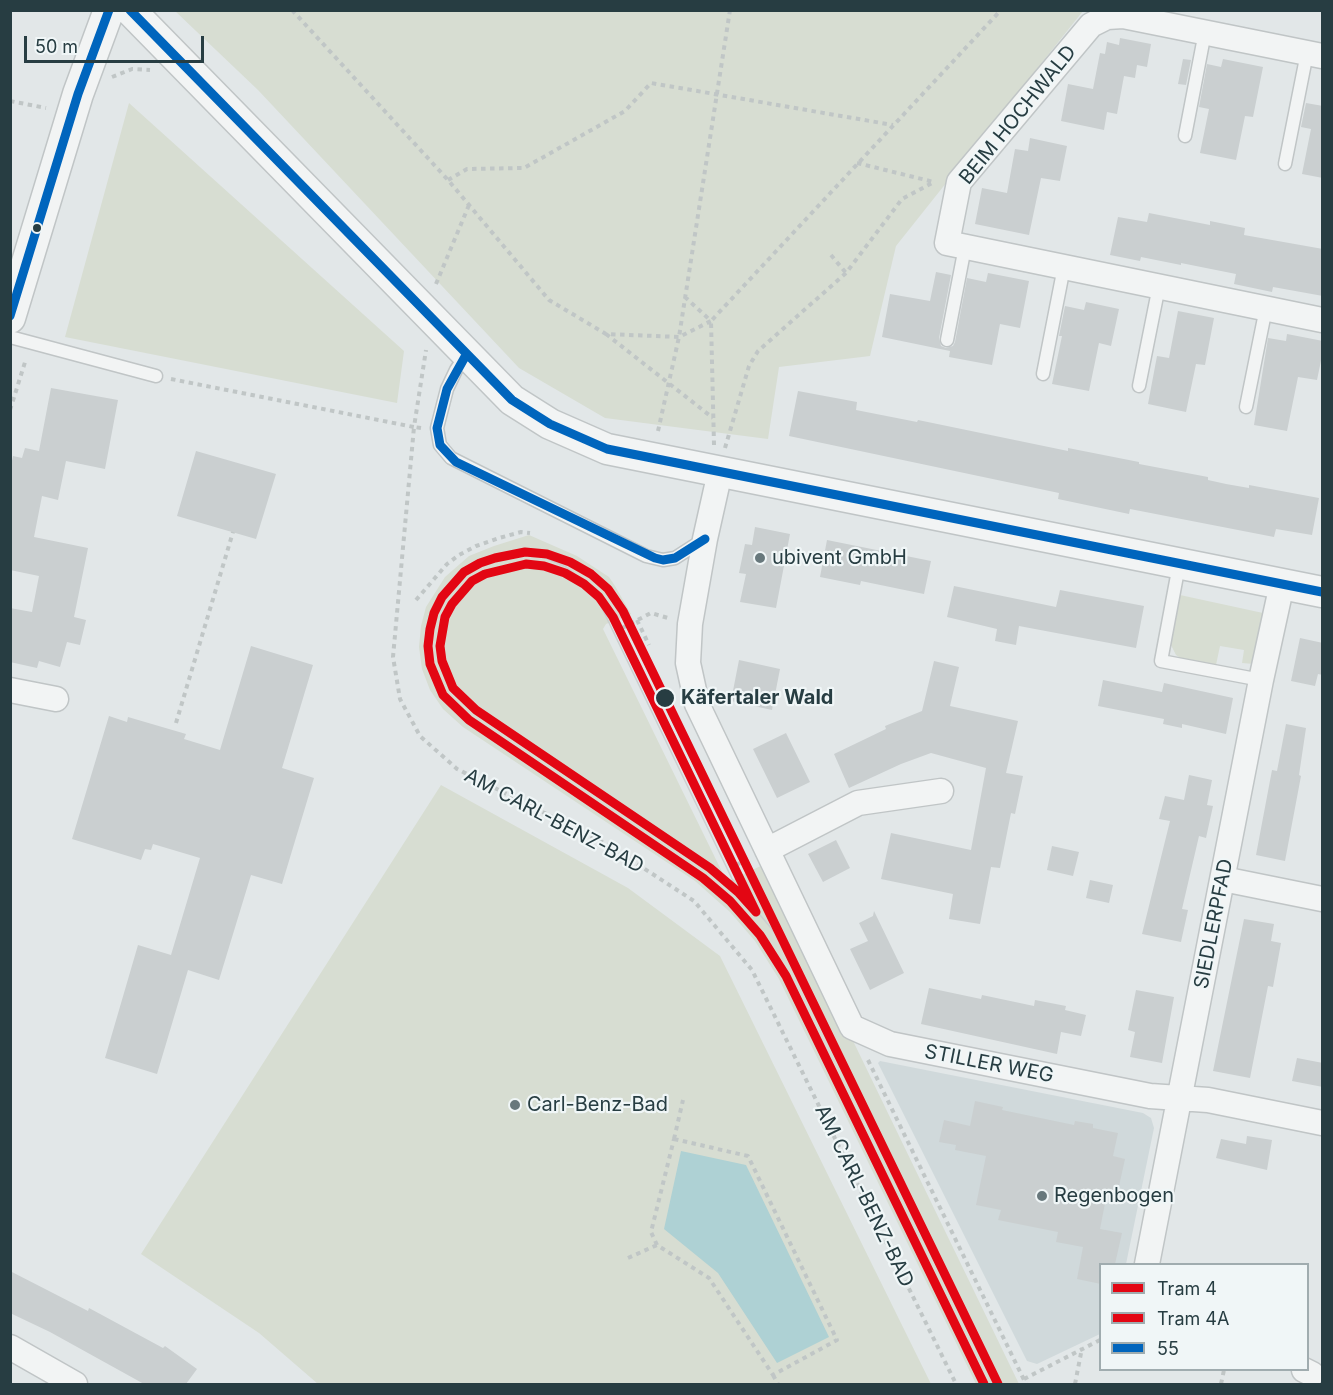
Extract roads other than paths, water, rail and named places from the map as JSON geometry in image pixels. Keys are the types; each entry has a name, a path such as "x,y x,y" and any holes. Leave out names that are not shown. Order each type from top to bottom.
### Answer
{"street":[{"path":"10,318 78,94 109,10"},
{"path":"129,10 466,355 512,400 550,424 606,449 722,458 1179,565 1323,592"},
{"name":"BEIM HOCHWALD","path":"965,247 947,243 959,182 1091,26 1107,17 1123,16 1315,55"},
{"path":"965,247 1323,320"},
{"path":"722,458 690,624 688,663 697,704 767,850 858,803 941,791"},
{"name":"SIEDLERPFAD","path":"1147,1263 1261,680 1282,584"},
{"path":"10,690 56,699"},
{"name":"STILLER WEG","path":"767,850 852,1027 890,1044 1150,1096 1208,1100 1323,1123"},
{"path":"1223,879 1323,899"},
{"path":"10,1347 75,1384"}],"lane":[{"path":"1185,136 1205,33"},
{"path":"1285,164 1315,55"},
{"path":"947,340 965,247"},
{"path":"1043,374 1064,267"},
{"path":"1139,386 1159,286"},
{"path":"1246,407 1266,308"},
{"path":"10,337 156,376"},
{"path":"466,355 447,389 437,428 440,445 456,462 646,556 663,560 675,558 705,539"},
{"path":"1179,565 1161,662 1261,680"}],"water":[{"path":"681,1151 746,1165 829,1337 777,1363 718,1273 664,1229"}],"tram line":[{"name":"4","path":"984,1384 786,976 760,935 730,901 703,878 469,720 443,695 430,664 428,646 430,629 434,613 442,597 464,572 495,558 525,552 547,554 570,562 591,574 608,589 623,611 998,1384"},
{"path":"495,558 525,554 543,557 566,567 585,582 599,602 735,885 781,940 791,956"},
{"name":"4A","path":"526,564 544,566 565,573 584,584 599,597 613,617 756,912 738,892 710,868 476,710 453,688 442,661 440,646 445,617 452,604 472,581 485,574 526,564"}],"place":[{"name":"ubivent GmbH","path":"760,558"},
{"name":"Käfertaler Wald","path":"665,698"},
{"name":"Carl-Benz-Bad","path":"515,1105"},
{"name":"Regenbogen","path":"1042,1196"}]}
